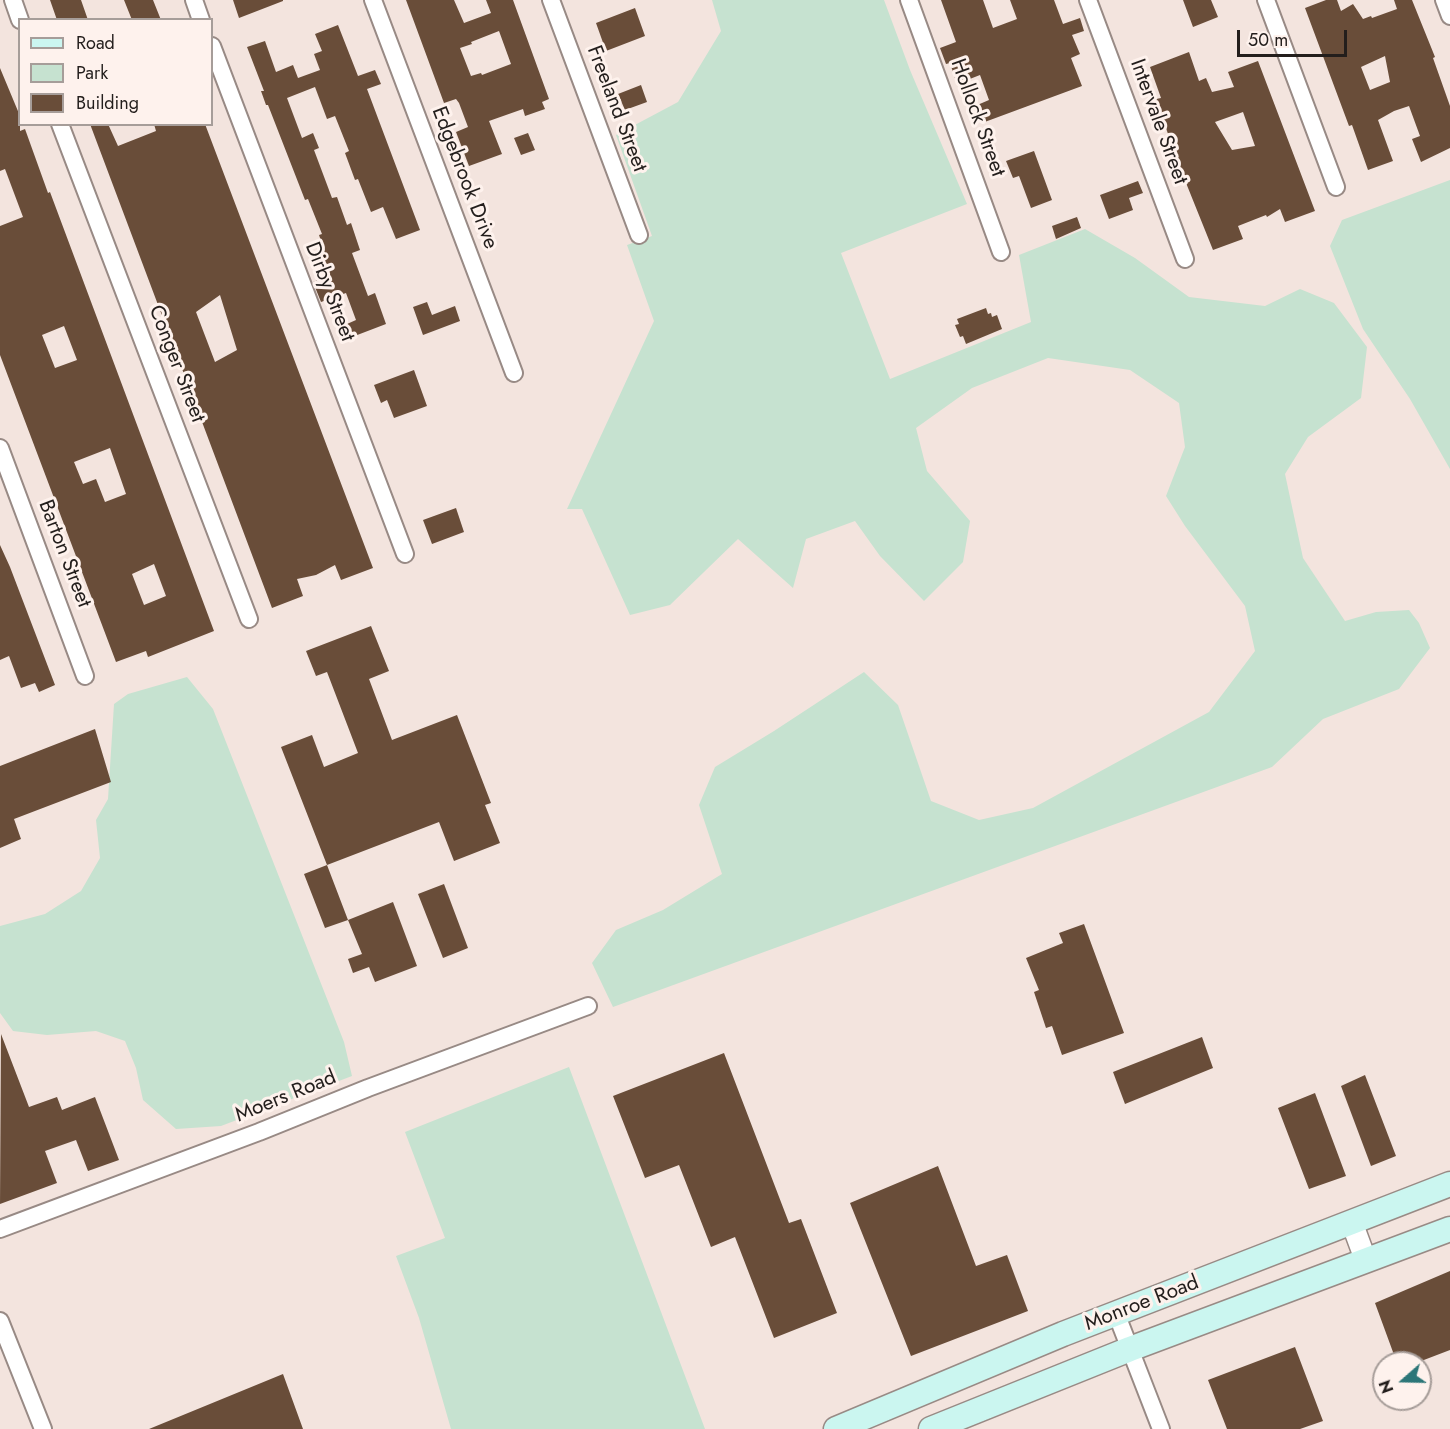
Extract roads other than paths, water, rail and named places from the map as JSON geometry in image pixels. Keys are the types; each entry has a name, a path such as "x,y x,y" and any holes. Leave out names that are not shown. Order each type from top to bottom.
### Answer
{"main road":[{"name":"Monroe Road","path":"836,1429 1116,1313 1450,1185"},
{"name":"Monroe Road","path":"931,1429 1130,1350 1450,1229"}],"street":[{"path":"13,0 19,18"},
{"path":"194,0 200,18"},
{"name":"Edgebrook Drive","path":"373,0 514,373"},
{"name":"Freeland Street","path":"551,0 639,235"},
{"name":"Hollock Street","path":"909,0 1001,252"},
{"name":"Intervale Street","path":"1088,0 1185,259"},
{"path":"1266,0 1336,187"},
{"path":"1444,0 1450,16"},
{"name":"Dirby Street","path":"213,49 405,554"},
{"name":"Conger Street","path":"61,126 249,619"},
{"name":"Barton Street","path":"0,448 85,676"},
{"name":"Moers Road","path":"0,1229 588,1006"},
{"path":"1352,1223 1366,1261"},
{"path":"1116,1313 1161,1429"},
{"path":"0,1321 43,1429"}]}
